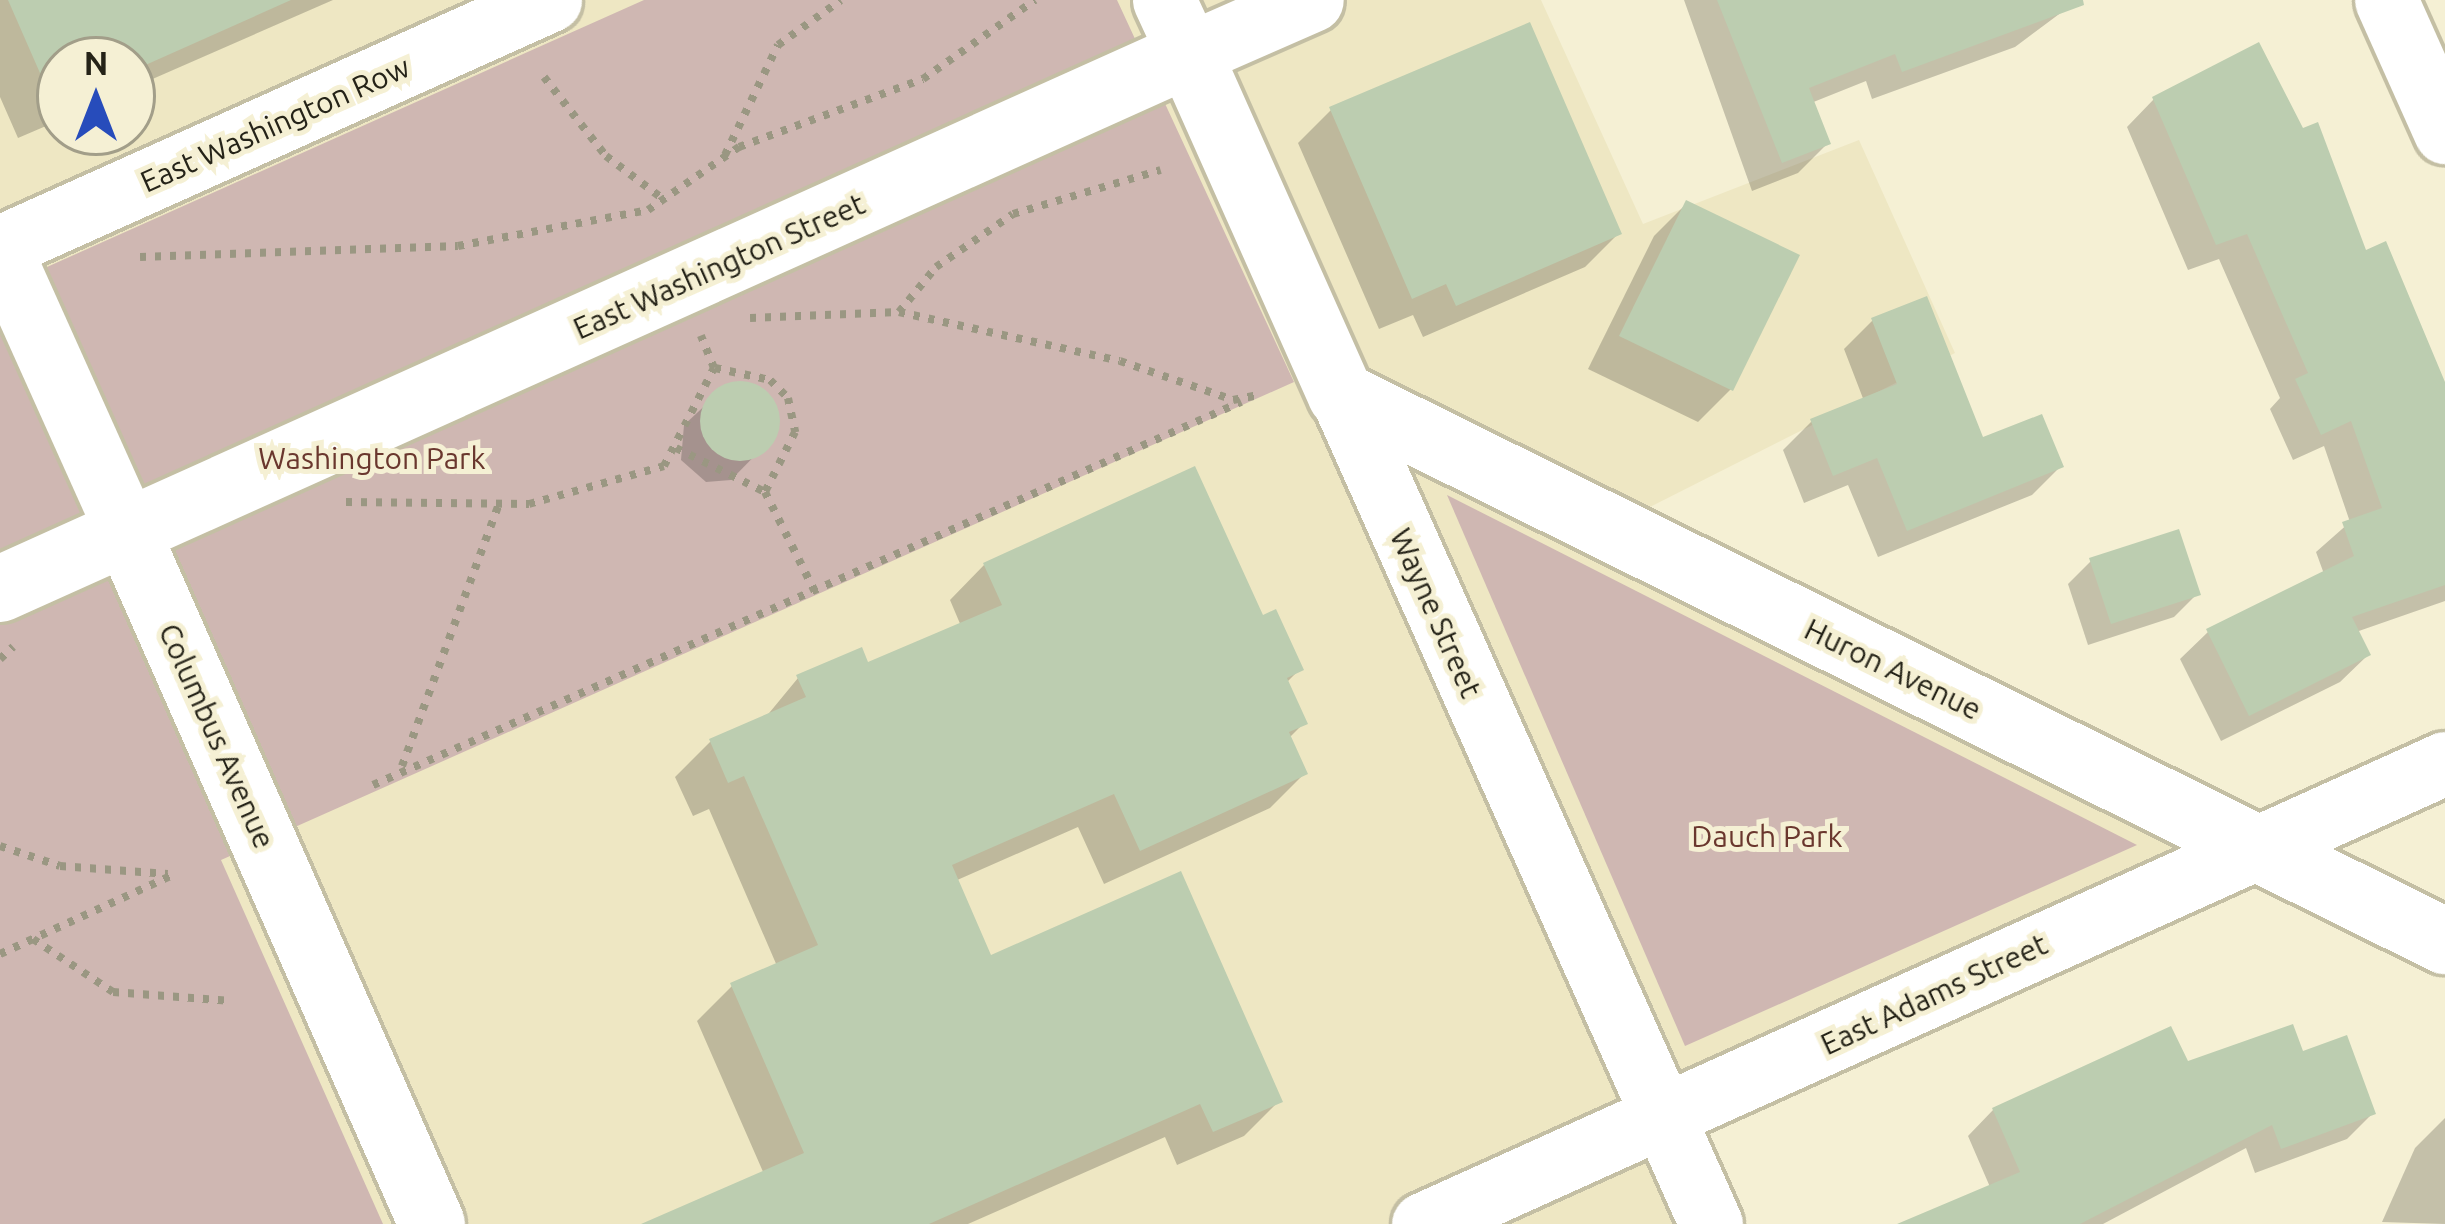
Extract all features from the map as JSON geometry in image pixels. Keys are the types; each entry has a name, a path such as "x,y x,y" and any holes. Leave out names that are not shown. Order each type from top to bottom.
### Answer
{"main road":[{"name":"Wayne Street","path":"1177,27 1341,394"},
{"name":"East Washington Street","path":"0,589 1177,27"},
{"name":"Huron Avenue","path":"1341,394 2445,941"},
{"name":"Columbus Avenue","path":"127,532 432,1224"}],"street":[{"name":"East Washington Row","path":"0,248 550,0"},
{"name":"East Washington Street","path":"1177,27 1312,0"},
{"path":"2386,0 2445,132"},
{"name":"Columbus Avenue","path":"0,248 127,532"},
{"name":"Wayne Street","path":"1341,394 1711,1224"},
{"name":"East Adams Street","path":"1423,1224 2445,763"}],"path":[{"path":"725,157 744,97 778,45 841,0"},
{"path":"140,257 458,246 663,199 725,157 923,79 1035,0"},
{"path":"544,77 606,156 663,199"},
{"path":"899,312 936,267 1013,214 1161,170"},
{"path":"373,785 402,768 815,592 1259,394 1234,400 1102,356 899,312 737,320"},
{"path":"325,508 565,499 664,466 714,368 699,332 719,323"},
{"path":"714,368 770,380 788,398 795,432 765,492"},
{"path":"676,448 765,492 815,592"},
{"path":"402,768 499,504"},
{"path":"0,846 60,866 175,874 0,954"},
{"path":"33,939 113,992 232,1000"}],"shaded area":[{"path":"0,0 1541,0 1643,224 1859,140 1955,353 1642,511 2251,822 1637,1096 1694,1224 0,1224"}],"green space":[{"name":"Washington Park","path":"644,0 1117,0 1294,382 221,860 383,1224 0,1224 0,288"},
{"name":"Dauch Park","path":"1447,495 2137,845 1685,1046"}],"building":[{"path":"8,0 291,0 156,60 156,36 36,36 36,64"},
{"path":"1717,0 2083,0 2084,5 1902,72 1895,54 1809,88 1831,144 1782,163"},
{"path":"1530,22 1622,234 1456,306 1446,284 1412,299 1329,107"},
{"path":"2259,42 2303,128 2318,122 2366,250 2386,241 2445,382 2445,585 2352,617 2371,655 2249,716 2206,629 2354,556 2342,522 2382,508 2351,421 2321,435 2295,379 2308,373 2247,234 2216,245 2152,97"},
{"path":"1686,200 1800,255 1733,391 1619,336"},
{"path":"1927,296 1983,437 2042,414 2064,467 1907,531 1877,458 1833,476 1810,419 1897,384 1871,318"},
{"path":"740,381 768,393 780,421 768,449 740,461 712,449 700,421 712,393"},
{"path":"1195,466 1263,615 1276,609 1304,670 1287,678 1308,724 1289,732 1308,774 1140,851 1114,794 952,865 991,955 1181,871 1283,1102 1213,1132 1200,1104 929,1224 641,1224 804,1153 730,983 818,945 744,776 728,783 709,739 806,697 796,675 862,647 868,662 1002,605 983,563"},
{"path":"2179,529 2201,595 2111,624 2089,558"},
{"path":"2293,1024 2303,1051 2347,1035 2376,1114 2281,1149 2272,1125 2080,1224 1897,1224 2020,1172 1992,1108 2171,1026 2188,1061"}]}
